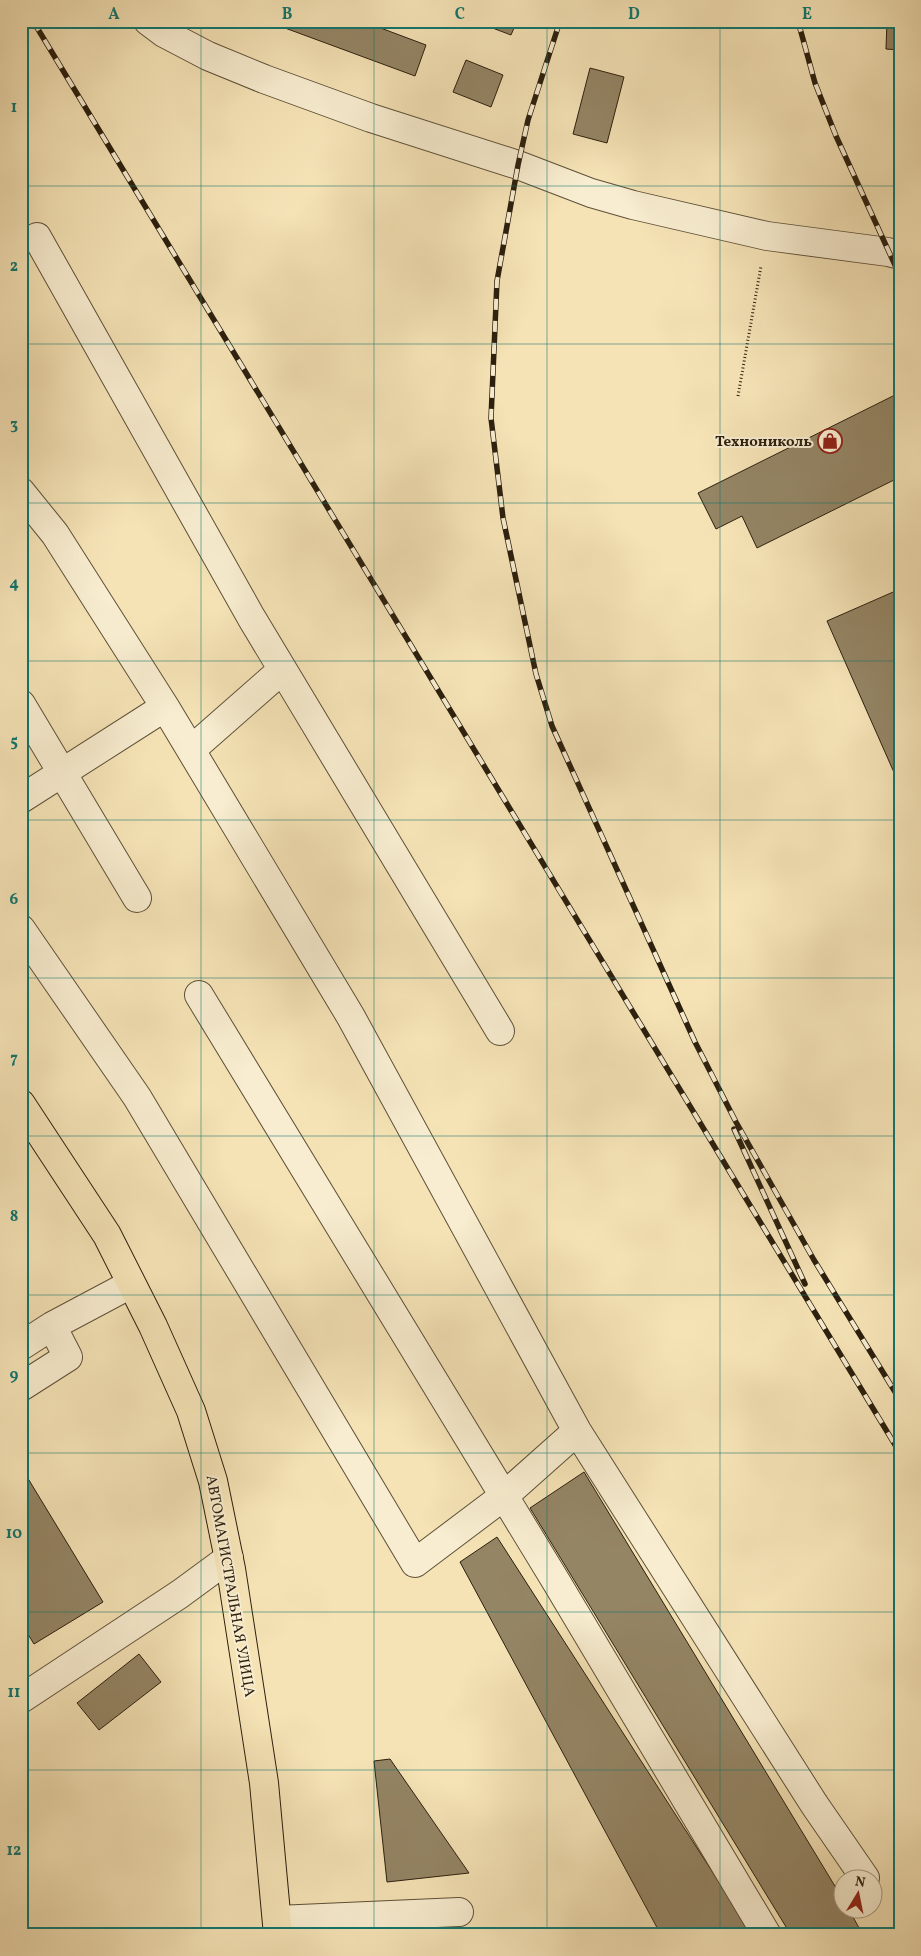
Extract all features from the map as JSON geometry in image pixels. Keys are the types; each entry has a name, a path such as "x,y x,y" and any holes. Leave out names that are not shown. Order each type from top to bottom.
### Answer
{"main road":[{"name":"АВТОМАГИСТРАЛЬНАЯ УЛИЦА","path":"21,1104 107,1235 153,1326 191,1411 213,1481 229,1558 264,1783 277,1927"}],"street":[{"path":"148,21 164,33 208,56 264,79 371,118 518,166 591,193 633,205 767,236 900,255"},
{"path":"37,237 250,617 500,1031"},
{"path":"21,492 55,534 165,707 351,1017 577,1431 814,1804 858,1868"},
{"path":"191,750 282,670"},
{"path":"21,704 137,898"},
{"path":"21,800 165,707"},
{"path":"21,929 137,1097 415,1563 504,1496 577,1431"},
{"path":"199,995 504,1496 767,1935"},
{"path":"21,1346 52,1326 131,1284"},
{"path":"21,1387 68,1357 52,1326"},
{"path":"21,1699 180,1594 229,1558"},
{"path":"277,1927 459,1912"}],"path":[{"path":"738,396 767,236"}],"building":[{"path":"266,21 362,21 426,45 415,76"},
{"path":"474,21 517,21 511,35"},
{"path":"887,21 900,21 900,50 886,49"},
{"path":"466,60 503,75 491,107 453,92"},
{"path":"590,68 624,77 607,143 573,134"},
{"path":"899,393 900,477 757,548 742,516 716,529 698,493"},
{"path":"900,589 900,786 827,621"},
{"path":"21,1467 103,1602 34,1644 21,1623"},
{"path":"584,1472 834,1884 834,1918 854,1918 863,1935 791,1935 530,1508"},
{"path":"497,1537 753,1935 661,1935 460,1562"},
{"path":"139,1654 161,1682 99,1730 77,1703"},
{"path":"390,1759 469,1873 387,1882 374,1761"}],"railway":[{"path":"33,21 900,1453"},
{"path":"560,21 528,120 497,281 491,418 503,518 536,674 552,726 695,1042 736,1122 814,1260 900,1400"},
{"path":"798,21 815,83 836,136 900,276"},
{"path":"734,1129 805,1284"}],"place":[{"name":"Технониколь","path":"830,441"}]}
